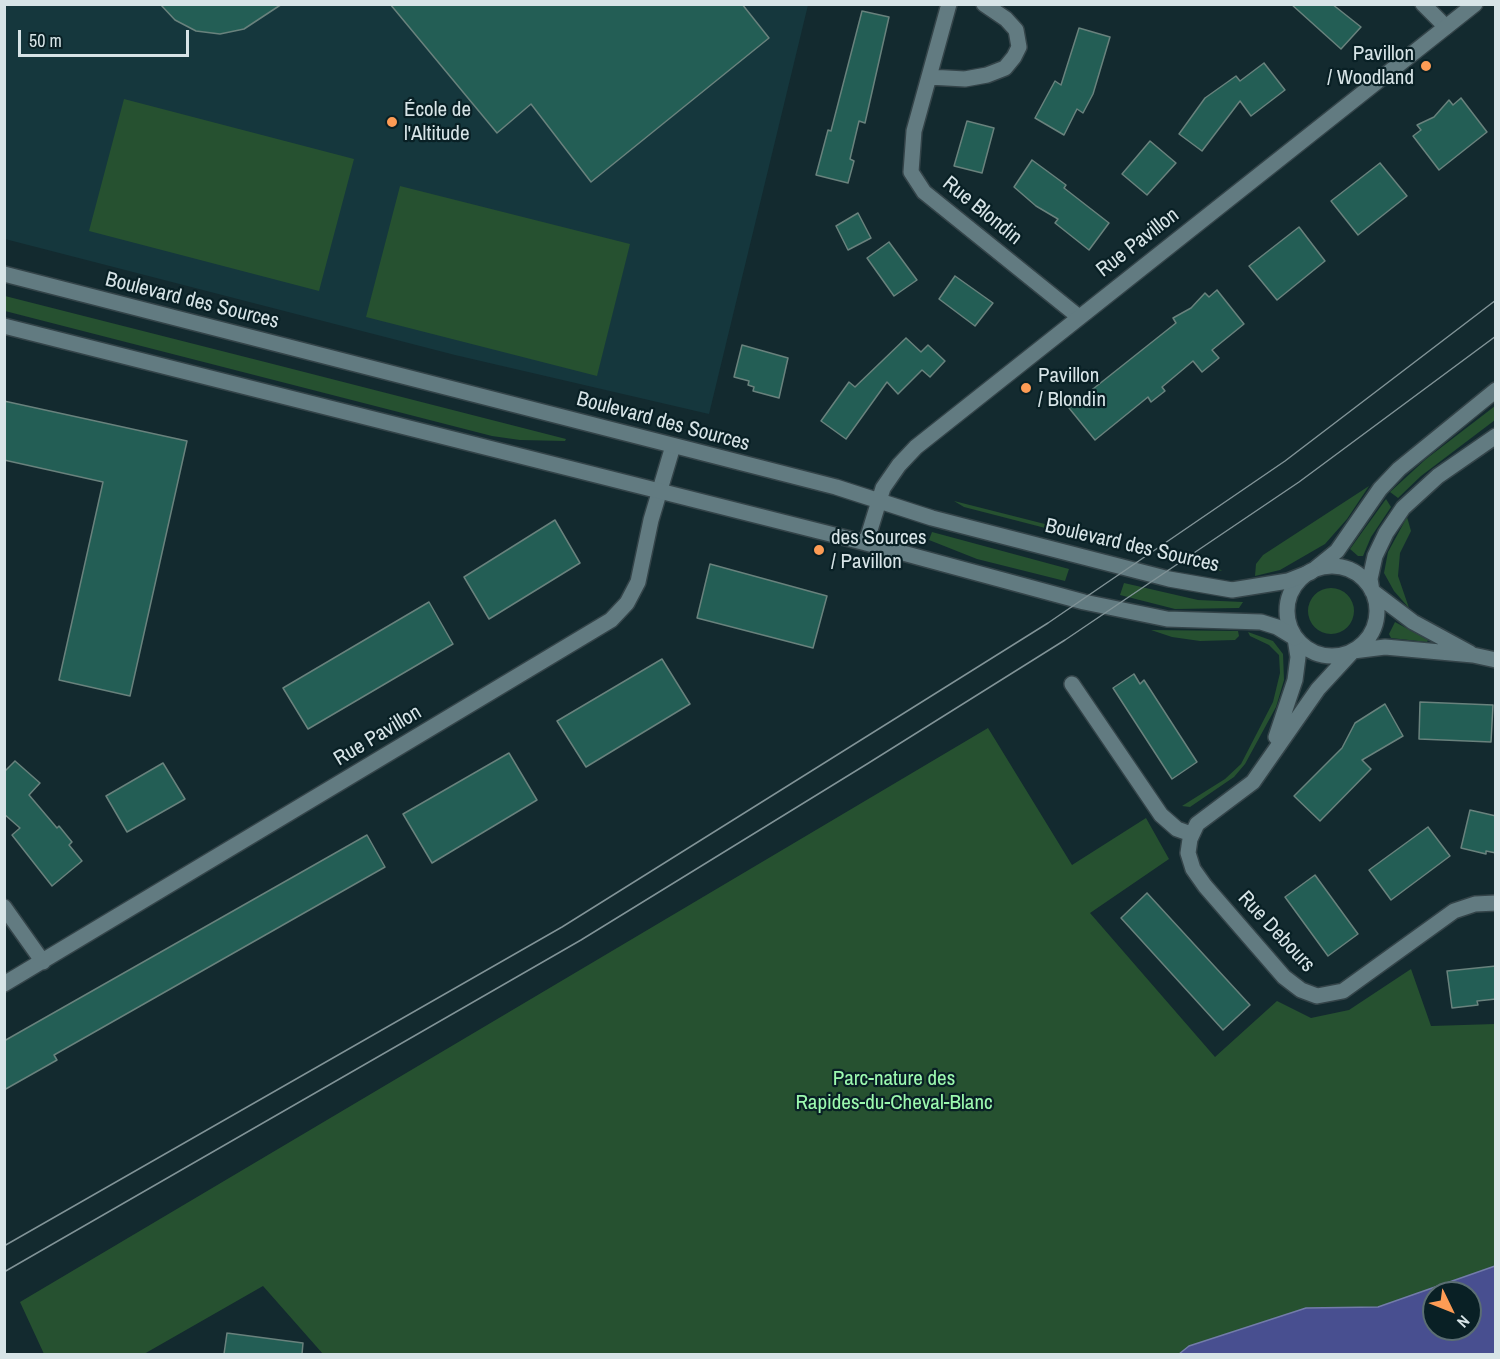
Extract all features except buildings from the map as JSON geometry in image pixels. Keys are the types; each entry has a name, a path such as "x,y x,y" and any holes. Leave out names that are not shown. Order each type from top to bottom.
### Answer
{"street":[{"name":"Rue Blondin","path":"949,4 914,131 911,172 924,192 1078,316"},
{"path":"929,77 965,79 987,75 1005,68 1014,57 1018,46 1016,30 1006,19 984,4"},
{"path":"1424,4 1446,27"},
{"name":"Rue Pavillon","path":"866,543 878,501 895,471 916,447 1078,316 1475,4"},
{"name":"Boulevard des Sources","path":"4,274 836,487 878,501 1084,558 1203,587 1232,590 1248,588 1288,581 1311,572"},
{"path":"4,326 866,543 1123,611 1183,621 1261,622 1277,627 1305,647 1322,655 1339,655 1374,647 1473,655 1496,660"},
{"path":"1270,754 1295,680 1298,657 1295,638 1287,620 1287,604 1292,589 1337,551 1380,489 1399,469 1496,390"},
{"path":"1072,684 1161,815 1178,829 1191,834 1203,818 1249,786 1328,676 1362,644 1374,629 1377,610 1370,579 1375,556 1386,533 1403,508 1438,476 1496,436"},
{"name":"Rue Pavillon","path":"4,984 611,620 627,603 638,582 673,446"},
{"path":"1311,572 1332,566 1348,569 1361,576 1372,591 1413,622 1473,655"},
{"name":"Rue Debours","path":"1191,834 1188,853 1198,877 1284,976 1308,994 1326,996 1343,991 1454,911 1475,904 1496,903"},
{"path":"4,907 43,962"}],"shaded area":[{"name":"École de l'Altitude","path":"5,5 808,5 709,414 455,355 5,239"}],"green space":[{"path":"124,99 354,159 319,291 89,231"},
{"path":"400,186 630,244 597,376 366,317"},
{"path":"5,296 566,439 565,441 520,440 492,436 5,311"},
{"path":"1495,406 1495,420 1421,476 1398,498 1390,492 1426,459"},
{"path":"1369,486 1347,519 1325,544 1280,570 1255,576 1256,564 1263,555"},
{"path":"1386,499 1391,507 1371,537 1363,556 1358,556 1350,549"},
{"path":"954,501 1116,542 1115,546 964,507"},
{"path":"1407,517 1411,531 1400,553 1398,576 1409,608 1394,591 1384,573 1388,552"},
{"path":"932,532 1069,569 1065,581 977,559 929,540"},
{"path":"1161,553 1217,567 1222,571 1158,557"},
{"path":"1124,583 1198,600 1243,602 1239,608 1175,609 1120,595"},
{"path":"1331,588 1347,595 1354,611 1347,627 1331,634 1315,627 1308,611 1315,595"},
{"path":"1395,622 1428,640 1427,642 1391,638 1389,634"},
{"path":"1151,630 1238,631 1239,636 1235,640 1200,641 1172,637"},
{"path":"1248,632 1273,641 1283,654 1284,680 1276,707 1245,764 1234,777 1190,807 1182,806 1225,779 1241,764 1273,702 1280,673 1279,655 1269,645 1250,636"},
{"name":"Parc-nature des Rapides-du-Cheval-Blanc","path":"988,728 1072,865 1146,818 1169,859 1090,913 1215,1057 1277,1001 1311,1018 1349,1010 1411,969 1431,1026 1495,1024 1495,1354 323,1354 263,1286 144,1354 44,1354 20,1302"}],"water":[{"path":"1495,1266 1495,1354 1179,1354 1189,1346 1306,1308 1378,1307 1422,1292 1422,1341 1482,1341 1482,1281 1452,1281"}],"tram line":[{"path":"4,1246 562,927 1048,623 1285,461 1496,300"},
{"path":"4,1272 581,940 1065,640 1299,482 1496,336"}],"place":[{"name":"Pavillon / Woodland","path":"1426,66"},
{"name":"École de l'Altitude","path":"392,122"},
{"name":"Pavillon / Blondin","path":"1026,388"},
{"name":"des Sources / Pavillon","path":"819,550"}]}
